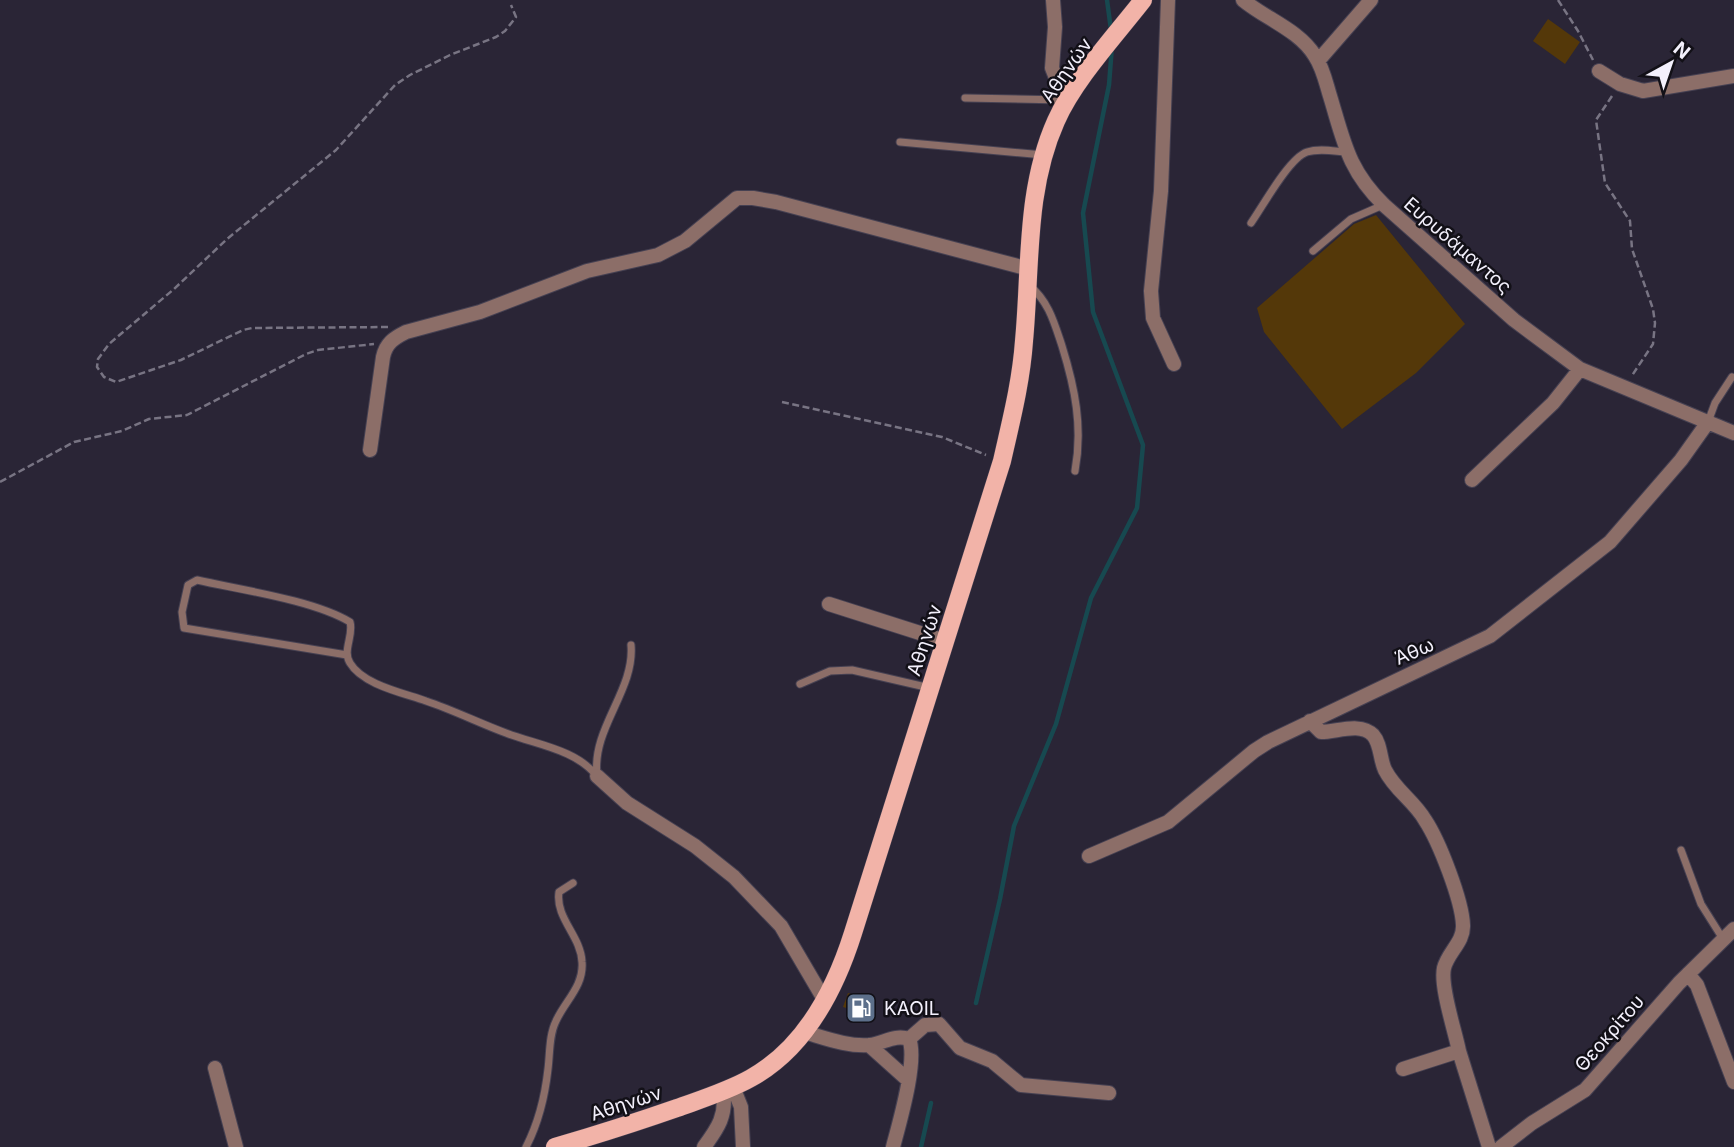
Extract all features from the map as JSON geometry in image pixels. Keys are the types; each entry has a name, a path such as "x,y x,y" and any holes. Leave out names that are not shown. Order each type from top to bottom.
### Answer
{"main road":[{"name":"Αθηνών","path":"555,1147 632,1124 728,1089 754,1076 774,1062 804,1032 825,1001 842,966 1002,461 1019,386 1034,195 1044,155 1067,99 1143,0"}],"street":[{"path":"1053,0 1055,27 1052,68 1067,99"},
{"path":"1168,0 1161,191 1151,291 1153,318 1174,364"},
{"name":"Ευρυδάμαντος","path":"1243,0 1296,36 1318,61 1347,152 1359,177 1384,205 1514,320 1580,369 1734,433"},
{"path":"1318,61 1371,0"},
{"path":"1599,71 1620,84 1643,91 1734,76"},
{"path":"370,450 383,357 388,344 396,337 411,330 480,312 587,271 657,255 685,241 724,206 740,197 776,202 1029,277"},
{"path":"1472,480 1553,403 1580,369"},
{"name":"Άθω","path":"1089,856 1168,822 1254,751 1310,720 1490,636 1610,542 1673,470 1708,422"},
{"path":"829,604 946,641"},
{"path":"1310,720 1321,732 1359,729 1372,734 1377,742 1384,769 1396,788 1425,819 1437,844 1461,905 1463,935 1445,963 1443,982 1459,1051 1489,1147"},
{"path":"597,776 627,803 695,846 734,877 781,926 825,1001"},
{"name":"Θεοκρίτου","path":"1501,1147 1532,1123 1590,1086 1688,974 1729,934"},
{"path":"1688,974 1697,985 1730,1059 1734,1082"},
{"path":"909,1039 925,1025 939,1024 960,1048 992,1061 1021,1085 1109,1093"},
{"path":"804,1032 842,1043 869,1045 898,1037 909,1039"},
{"path":"893,1147 908,1080 911,1052 909,1039"},
{"path":"869,1045 908,1080"},
{"path":"1404,1069 1459,1051"},
{"path":"215,1068 236,1147"},
{"path":"704,1147 723,1119 728,1089"},
{"path":"728,1089 741,1107 743,1147"}],"lane":[{"path":"965,98 1067,99"},
{"path":"900,142 1044,155"},
{"path":"1251,223 1287,169 1300,156 1320,150 1347,152"},
{"path":"1313,251 1351,219 1384,205"},
{"path":"1029,277 1051,312 1072,378 1079,434 1075,471"},
{"path":"1708,422 1715,402 1732,377"},
{"path":"347,655 184,628 182,612 188,585 197,580 308,606 342,617 350,622 352,629 347,655 352,666 378,684 568,754 582,761 597,776"},
{"path":"597,776 597,755 627,675 632,654 631,645"},
{"path":"800,684 830,671 852,670 930,688"},
{"path":"1681,850 1701,904 1729,934"},
{"path":"526,1147 543,1100 556,1021 572,996 581,974 581,949 567,925 558,901 559,892 573,883"}],"path":[{"path":"1558,0 1599,71"},
{"path":"411,330 379,326 252,328 181,360 116,382 104,377 97,367 98,359 109,344 227,239 336,150 396,85 450,55 505,31 516,17 510,5"},
{"path":"1620,84 1596,120 1601,162 1605,183 1630,221 1632,249 1653,309 1655,334 1653,344 1642,363 1622,388"},
{"path":"0,482 75,442 122,431 149,419 187,415 306,354 318,350 388,344"},
{"path":"782,402 942,437 1002,461"}],"building":[{"path":"1548,19 1580,42 1565,64 1533,41"},
{"path":"1376,215 1465,324 1416,373 1342,429 1264,332 1257,308 1354,224"},
{"path":"848,993 861,997 856,1011 843,1007"}],"waterway":[{"path":"1107,0 1111,30"},
{"path":"976,1003 1014,826 1056,724 1091,598 1137,508 1143,445 1093,312 1083,213 1109,85 1112,46"},
{"path":"921,1147 931,1103"}],"place":[{"name":"KAOIL","path":"861,1008"}]}
